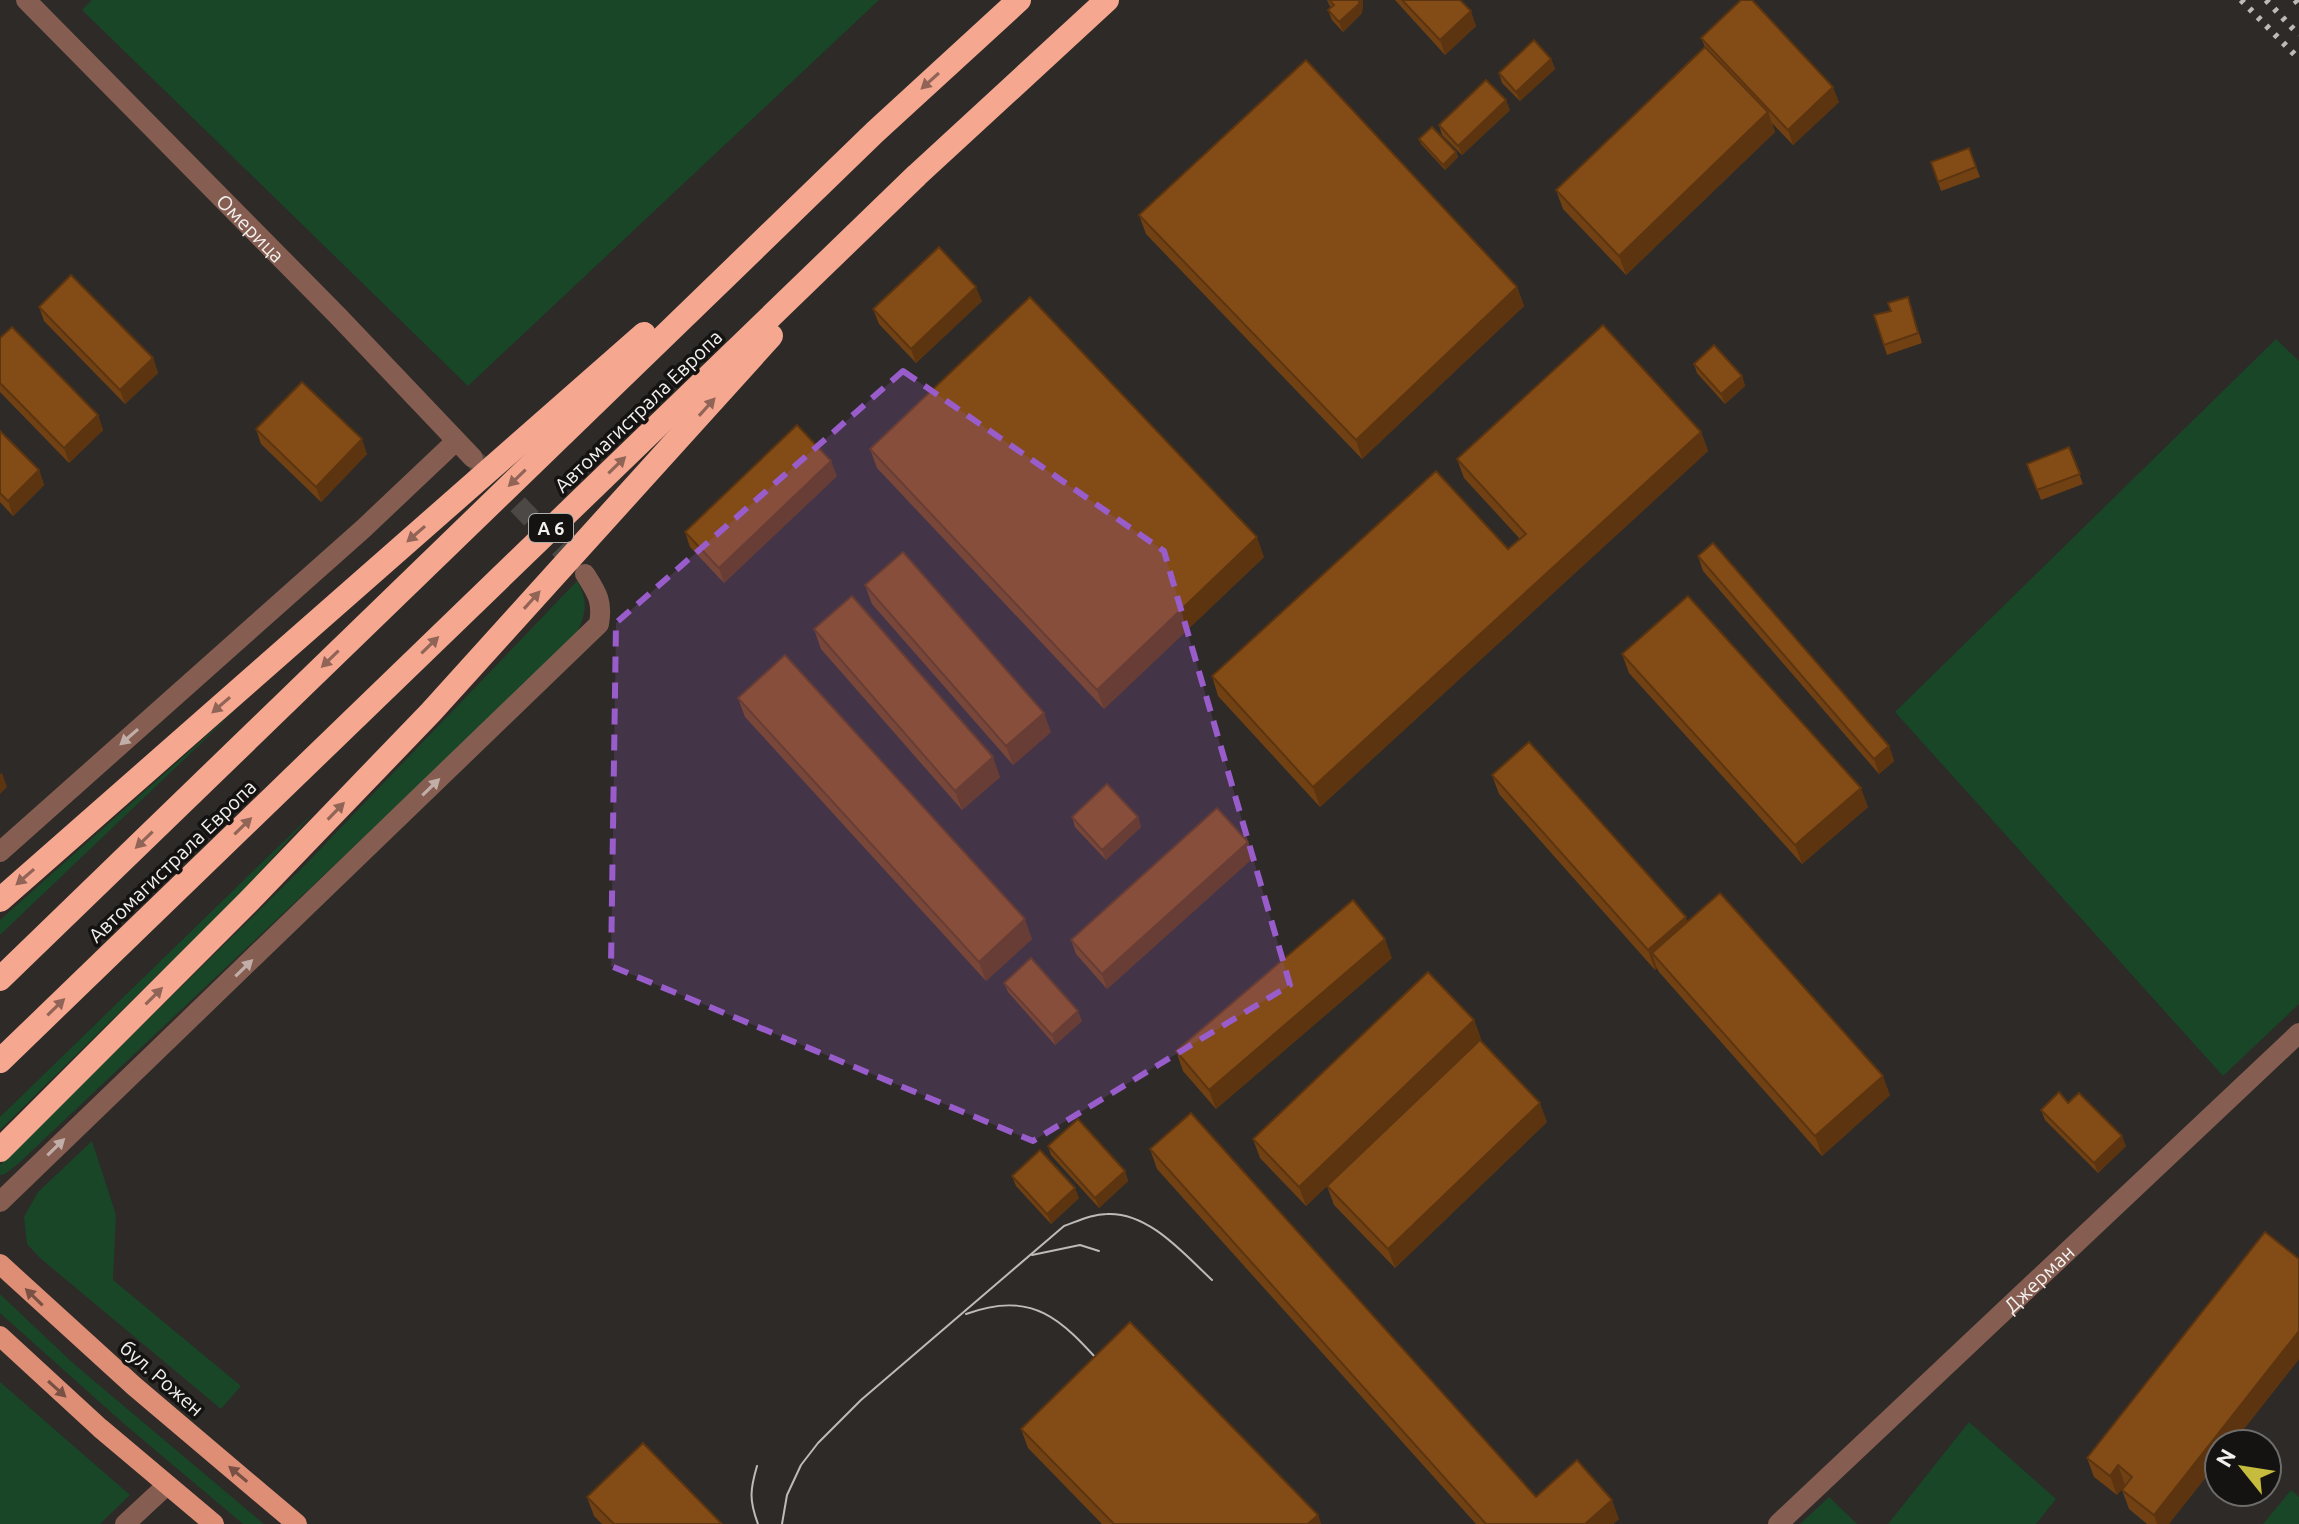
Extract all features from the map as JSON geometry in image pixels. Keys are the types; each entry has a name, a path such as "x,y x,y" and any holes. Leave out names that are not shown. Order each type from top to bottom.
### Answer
{"highway":[{"name":"Автомагистрала Европа","path":"0,979 875,132 1019,0"},
{"name":"Автомагистрала Европа","path":"0,1061 917,175 1107,0"},
{"path":"0,900 875,132"},
{"path":"0,1150 249,901 431,712 917,175"}],"main road":[{"name":"бул. Рожен","path":"0,1264 134,1386 297,1524"},
{"path":"2,1339 100,1428 214,1524"}],"street":[{"name":"Омерица","path":"26,0 338,316 473,458"},
{"path":"0,852 363,529 456,441"},
{"path":"0,1202 599,624 599,597 585,574"},
{"name":"Джерман","path":"1778,1524 2299,1033"},
{"path":"125,1524 167,1485"}],"highlighted area":[{"path":"903,371 1164,551 1290,985 1033,1141 611,966 616,623"}],"green space":[{"path":"92,0 879,0 468,386 82,10"},
{"path":"2276,339 2299,361 2299,1004 2223,1076 1895,712"},
{"path":"577,581 584,596 585,610 575,638 19,1163 0,1175 0,1165 304,866"},
{"path":"237,709 0,935 0,920"},
{"path":"314,812 241,893 0,1130 0,1117"},
{"path":"92,1141 116,1215 113,1280 241,1386 221,1409 27,1244 24,1217 38,1192"},
{"path":"0,1294 74,1364 264,1524 243,1524 123,1423 0,1313"},
{"path":"0,1382 130,1495 100,1524 0,1524"},
{"path":"1969,1422 2056,1499 2036,1524 1888,1524"},
{"path":"2291,1490 2299,1497 2299,1524 2263,1524 2276,1508 2283,1508 2283,1500"},
{"path":"1829,1497 1857,1524 1800,1524"}],"building":[{"path":"1329,0 1359,0 1359,4 1339,22 1328,10 1334,5"},
{"path":"1402,0 1460,0 1471,11 1440,40"},
{"path":"1741,0 1752,0 1833,87 1788,130 1701,38"},
{"path":"1534,40 1551,59 1516,92 1499,73"},
{"path":"1705,47 1768,112 1619,256 1556,190"},
{"path":"1306,60 1517,287 1356,440 1139,215"},
{"path":"1486,80 1506,100 1458,146 1439,125"},
{"path":"1432,127 1456,152 1443,165 1419,139"},
{"path":"1969,148 1976,167 1938,182 1931,162"},
{"path":"939,247 976,287 911,349 873,309"},
{"path":"71,275 153,358 120,390 39,307"},
{"path":"1030,297 1257,537 1097,690 870,449"},
{"path":"1908,297 1918,333 1884,345 1874,315 1891,311 1888,303"},
{"path":"1603,325 1701,432 1313,787 1212,676 1436,471 1508,549 1526,534 1457,459"},
{"path":"12,327 98,415 64,448 0,383 0,338"},
{"path":"1714,345 1742,376 1721,394 1694,364"},
{"path":"302,382 362,439 316,487 256,429"},
{"path":"797,425 831,461 719,568 685,532"},
{"path":"0,431 39,470 8,501 0,493"},
{"path":"2069,447 2080,474 2037,490 2027,464"},
{"path":"1713,543 1889,746 1874,759 1698,556"},
{"path":"903,552 1044,713 1006,746 865,585"},
{"path":"852,596 993,757 955,791 814,629"},
{"path":"1688,596 1861,788 1795,845 1622,654"},
{"path":"785,655 1025,919 979,962 738,698"},
{"path":"1529,742 1686,917 1648,950 1492,775"},
{"path":"1107,784 1138,817 1102,850 1072,817"},
{"path":"1217,808 1248,842 1102,974 1071,940"},
{"path":"1720,893 1883,1076 1815,1136 1652,953"},
{"path":"1353,900 1385,939 1209,1090 1176,1051"},
{"path":"1031,958 1078,1011 1052,1035 1004,983"},
{"path":"1428,972 1474,1020 1299,1187 1253,1139"},
{"path":"1480,1040 1540,1103 1388,1249 1327,1186"},
{"path":"2059,1092 2068,1103 2079,1093 2122,1136 2094,1163 2041,1110"},
{"path":"1191,1113 1536,1497 1577,1460 1612,1500 1585,1524 1486,1524 1150,1149"},
{"path":"1078,1119 1125,1171 1095,1198 1048,1146"},
{"path":"1040,1150 1075,1188 1047,1214 1012,1176"},
{"path":"2265,1232 2299,1259 2299,1331 2223,1428 2203,1428 2203,1453 2154,1515 2122,1490 2132,1477 2118,1465 2110,1476 2087,1458"},
{"path":"1130,1322 1318,1515 1308,1524 1114,1524 1021,1429"},
{"path":"643,1443 722,1524 614,1524 587,1497"}],"tunnel":[{"path":"476,461 579,568"}],"tram line":[{"path":"782,1524 787,1495 801,1465 818,1443 861,1400 1064,1226 1101,1214 1122,1215 1137,1220 1165,1236 1212,1280"},
{"path":"1032,1255 1080,1245 1099,1251"},
{"path":"966,1314 990,1307 1012,1305 1030,1308 1062,1325 1107,1370"},
{"path":"757,1466 752,1495 758,1524"}],"railway":[{"path":"2241,0 2299,59"},
{"path":"2266,0 2299,35"},
{"path":"2295,0 2299,5"}]}
